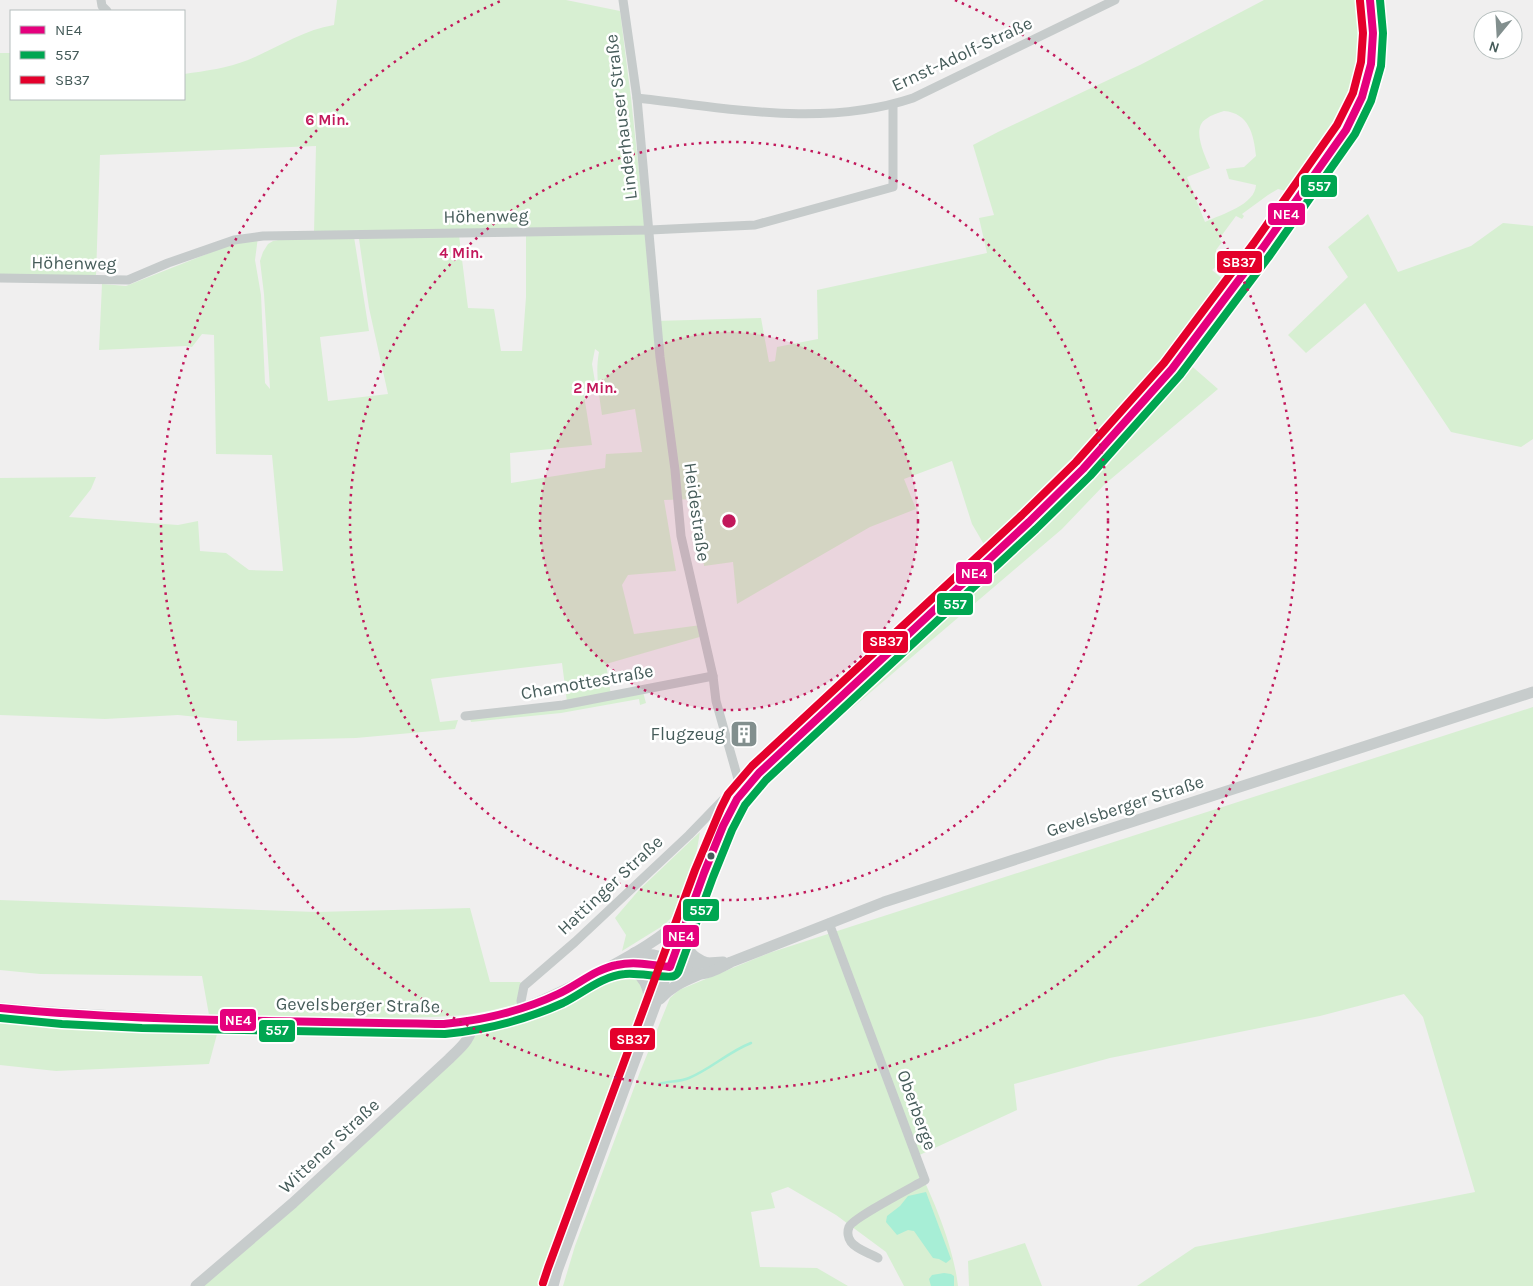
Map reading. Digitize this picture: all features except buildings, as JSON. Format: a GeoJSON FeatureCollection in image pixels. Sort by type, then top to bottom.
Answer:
{"type":"FeatureCollection","features":[{"type":"Feature","properties":{"kind":"main road","name":"Hattinger Straße"},"geometry":{"type":"LineString","coordinates":[[553,1286],[723,826],[740,796],[759,773],[941,605],[1083,469],[1172,369],[1262,249],[1346,130],[1362,97],[1371,64],[1373,33],[1370,0]]}},
{"type":"Feature","properties":{"kind":"main road","name":"Gevelsberger Straße"},"geometry":{"type":"LineString","coordinates":[[634,954],[654,955],[690,974],[716,970],[730,962],[884,902],[1533,692]]}},
{"type":"Feature","properties":{"kind":"main road","name":"Gevelsberger Straße"},"geometry":{"type":"LineString","coordinates":[[0,1008],[62,1014],[142,1018],[408,1024],[473,1022],[500,1016],[559,994],[655,941],[673,928],[691,910]]}},
{"type":"Feature","properties":{"kind":"main road"},"geometry":{"type":"LineString","coordinates":[[686,924],[687,946],[691,954],[698,960],[709,964]]}},
{"type":"Feature","properties":{"kind":"main road","name":"Gevelsberger Straße"},"geometry":{"type":"LineString","coordinates":[[610,967],[645,964],[709,964],[730,962]]}},
{"type":"Feature","properties":{"kind":"main road"},"geometry":{"type":"LineString","coordinates":[[610,967],[628,968],[642,977],[655,1008]]}},
{"type":"Feature","properties":{"kind":"main road"},"geometry":{"type":"LineString","coordinates":[[655,1008],[668,990],[699,974]]}},
{"type":"Feature","properties":{"kind":"main road","name":"Wittener Straße"},"geometry":{"type":"LineString","coordinates":[[196,1286],[293,1203],[449,1059],[468,1040],[473,1022]]}},
{"type":"Feature","properties":{"kind":"street","name":"Linderhauser Straße"},"geometry":{"type":"LineString","coordinates":[[623,0],[637,98],[650,230]]}},
{"type":"Feature","properties":{"kind":"street","name":"Ernst-Adolf-Straße"},"geometry":{"type":"LineString","coordinates":[[637,98],[792,115],[839,114],[893,105],[916,96],[1115,0]]}},
{"type":"Feature","properties":{"kind":"street","name":"Höhenweg"},"geometry":{"type":"LineString","coordinates":[[0,278],[128,280],[168,263],[234,240],[263,236],[650,230],[755,225],[893,187],[893,105]]}},
{"type":"Feature","properties":{"kind":"street","name":"Heidestraße"},"geometry":{"type":"LineString","coordinates":[[650,230],[660,357],[675,470],[681,536],[700,613],[713,676],[716,701],[740,796]]}},
{"type":"Feature","properties":{"kind":"street","name":"Chamottestraße"},"geometry":{"type":"LineString","coordinates":[[465,716],[563,706],[713,676]]}},
{"type":"Feature","properties":{"kind":"street","name":"Hattinger Straße"},"geometry":{"type":"LineString","coordinates":[[523,1008],[521,1001],[524,986],[582,936],[723,800],[740,796]]}},
{"type":"Feature","properties":{"kind":"street","name":"Oberberge"},"geometry":{"type":"LineString","coordinates":[[829,923],[925,1180],[876,1208],[852,1223],[848,1228],[848,1236],[852,1243],[878,1258]]}},
{"type":"Feature","properties":{"kind":"shaded area"},"geometry":{"type":"Polygon","coordinates":[[[337,0],[566,0],[620,11],[655,321],[761,318],[769,362],[775,361],[777,347],[818,339],[817,290],[987,253],[979,218],[994,215],[973,145],[1140,65],[1264,0],[1364,0],[1366,11],[1364,60],[1359,89],[1348,115],[1334,138],[1294,193],[1278,189],[1242,214],[1244,216],[1242,219],[1236,216],[1219,239],[1222,242],[1216,250],[1218,265],[1212,270],[1230,285],[1191,338],[1090,454],[989,553],[972,524],[952,461],[904,479],[916,509],[870,527],[737,604],[733,562],[704,566],[698,499],[664,500],[676,571],[628,575],[622,585],[634,634],[701,625],[703,636],[606,664],[611,695],[567,702],[562,663],[431,679],[440,722],[458,720],[455,729],[356,738],[237,741],[237,721],[178,715],[105,719],[0,715],[0,478],[96,477],[91,489],[69,517],[178,525],[198,521],[200,551],[226,553],[249,570],[283,571],[272,455],[216,454],[214,335],[202,334],[192,347],[99,350],[102,284],[126,286],[237,242],[258,237],[255,260],[261,295],[265,383],[270,389],[260,261],[263,252],[268,244],[273,241],[289,238],[354,237],[369,331],[320,337],[328,401],[388,394],[369,308],[358,232],[314,233],[316,146],[100,155],[96,276],[0,276],[0,53],[10,53],[10,100],[185,100],[185,74],[240,63],[323,27],[334,25],[337,0]],[[1224,111],[1212,115],[1202,123],[1199,135],[1200,142],[1210,168],[1187,177],[1205,222],[1244,203],[1254,192],[1256,185],[1229,179],[1226,169],[1244,167],[1256,156],[1254,140],[1249,126],[1239,116],[1224,111]],[[526,234],[459,235],[468,308],[494,309],[501,351],[522,351],[526,297],[526,234]],[[595,349],[592,364],[596,388],[583,389],[592,445],[510,453],[511,483],[605,468],[606,454],[642,452],[635,409],[602,415],[597,376],[599,352],[595,349]]]}},
{"type":"Feature","properties":{"kind":"shaded area"},"geometry":{"type":"Polygon","coordinates":[[[1286,204],[1237,274],[1234,272],[1238,263],[1280,205],[1286,204]]]}},
{"type":"Feature","properties":{"kind":"shaded area"},"geometry":{"type":"Polygon","coordinates":[[[1368,214],[1398,272],[1471,246],[1503,223],[1533,226],[1533,439],[1521,447],[1451,432],[1365,303],[1306,353],[1288,335],[1348,277],[1328,247],[1368,214]]]}},
{"type":"Feature","properties":{"kind":"shaded area"},"geometry":{"type":"Polygon","coordinates":[[[1187,362],[1218,389],[1105,484],[1062,529],[817,738],[812,731],[1031,529],[1085,476],[1187,362]]]}},
{"type":"Feature","properties":{"kind":"shaded area"},"geometry":{"type":"Polygon","coordinates":[[[643,692],[646,703],[640,705],[639,699],[561,713],[471,722],[470,719],[643,692]]]}},
{"type":"Feature","properties":{"kind":"shaded area"},"geometry":{"type":"Polygon","coordinates":[[[1533,707],[1533,1286],[1137,1286],[1195,1247],[1475,1192],[1423,1017],[1404,994],[1320,1016],[1110,1058],[1014,1084],[1017,1110],[913,1158],[947,1237],[958,1286],[904,1286],[886,1252],[836,1215],[788,1187],[771,1193],[775,1208],[751,1212],[760,1267],[817,1268],[848,1286],[563,1286],[575,1246],[640,1072],[670,998],[679,990],[769,953],[1533,707]]]}},
{"type":"Feature","properties":{"kind":"shaded area"},"geometry":{"type":"Polygon","coordinates":[[[700,832],[693,872],[677,912],[664,925],[622,951],[626,935],[615,918],[639,890],[700,832]]]}},
{"type":"Feature","properties":{"kind":"shaded area"},"geometry":{"type":"Polygon","coordinates":[[[0,900],[316,912],[470,908],[490,982],[520,982],[523,985],[517,1004],[466,1015],[359,1019],[209,1015],[202,976],[40,974],[0,970],[0,900]]]}},
{"type":"Feature","properties":{"kind":"shaded area"},"geometry":{"type":"Polygon","coordinates":[[[614,971],[625,971],[641,982],[644,997],[623,1065],[547,1286],[201,1286],[474,1038],[481,1025],[533,1010],[614,971]]]}},
{"type":"Feature","properties":{"kind":"shaded area"},"geometry":{"type":"Polygon","coordinates":[[[0,1012],[220,1023],[209,1064],[56,1071],[0,1065],[0,1012]]]}},
{"type":"Feature","properties":{"kind":"shaded area"},"geometry":{"type":"Polygon","coordinates":[[[926,1192],[951,1259],[946,1263],[933,1258],[914,1231],[908,1230],[897,1235],[886,1222],[887,1216],[900,1206],[908,1196],[926,1192]]]}},
{"type":"Feature","properties":{"kind":"shaded area"},"geometry":{"type":"Polygon","coordinates":[[[1025,1243],[1042,1286],[969,1286],[968,1261],[1025,1243]]]}},
{"type":"Feature","properties":{"kind":"shaded area"},"geometry":{"type":"Polygon","coordinates":[[[944,1273],[954,1276],[954,1286],[931,1286],[929,1279],[932,1275],[944,1273]]]}},
{"type":"Feature","properties":{"kind":"waterway"},"geometry":{"type":"LineString","coordinates":[[659,1084],[689,1078],[751,1043]]}},
{"type":"Feature","properties":{"kind":"transit line","name":"NE4"},"geometry":{"type":"LineString","coordinates":[[0,1008],[55,1013],[166,1018],[444,1024],[474,1020],[517,1010],[558,994],[609,967],[630,963],[670,967],[704,873],[723,826],[737,799],[759,773],[1029,522],[1083,469],[1172,369],[1262,249],[1346,130],[1362,97],[1371,64],[1373,33],[1370,0]]}},
{"type":"Feature","properties":{"kind":"transit line","name":"557"},"geometry":{"type":"LineString","coordinates":[[0,1018],[62,1024],[142,1028],[445,1034],[475,1030],[520,1019],[563,1003],[601,981],[617,975],[630,974],[665,977],[676,975],[732,830],[745,805],[766,780],[1036,529],[1090,476],[1180,375],[1270,255],[1355,134],[1371,101],[1381,66],[1383,33],[1380,0]]}},
{"type":"Feature","properties":{"kind":"transit line","name":"SB37"},"geometry":{"type":"LineString","coordinates":[[543,1283],[695,870],[728,794],[752,766],[1022,515],[1076,462],[1164,363],[1254,243],[1337,125],[1353,93],[1361,62],[1363,33],[1360,1]]}},
{"type":"Feature","properties":{"kind":"place","name":"Flugzeug"},"geometry":{"type":"Point","coordinates":[744,734]}}]}
